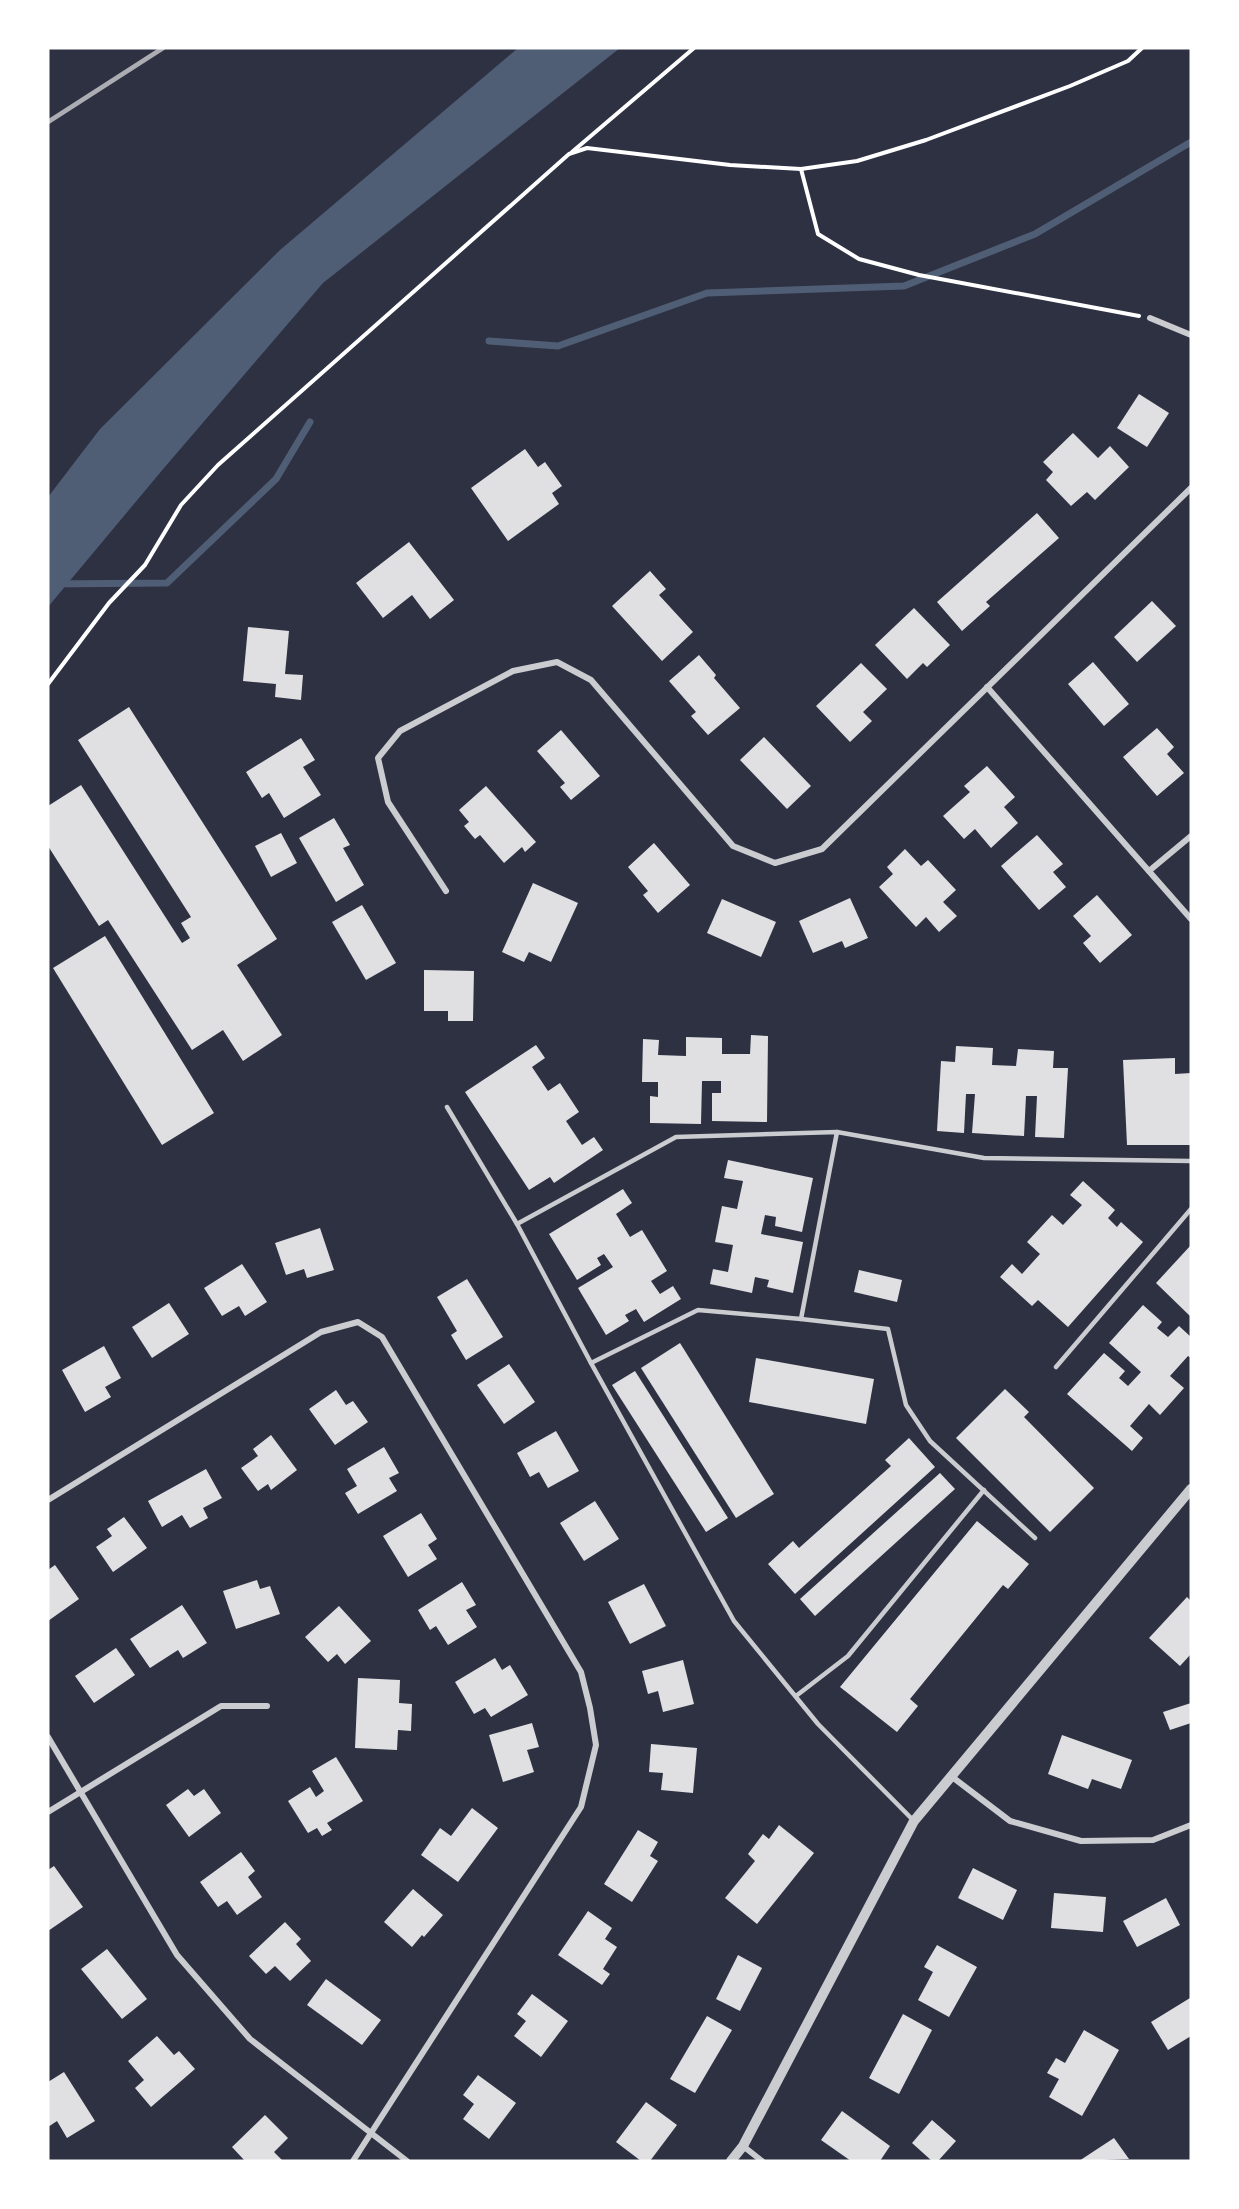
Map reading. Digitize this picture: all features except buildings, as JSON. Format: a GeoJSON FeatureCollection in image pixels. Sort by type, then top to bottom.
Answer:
{"type":"FeatureCollection","features":[{"type":"Feature","properties":{"kind":"street"},"geometry":{"type":"LineString","coordinates":[[1150,318],[1191,335]]}},
{"type":"Feature","properties":{"kind":"street"},"geometry":{"type":"LineString","coordinates":[[446,891],[388,802],[378,758],[400,731],[513,671],[557,662],[591,680],[733,846],[774,863],[822,849],[1191,488]]}},
{"type":"Feature","properties":{"kind":"street"},"geometry":{"type":"LineString","coordinates":[[987,687],[1191,919]]}},
{"type":"Feature","properties":{"kind":"street"},"geometry":{"type":"LineString","coordinates":[[1149,871],[1191,836]]}},
{"type":"Feature","properties":{"kind":"street"},"geometry":{"type":"LineString","coordinates":[[48,1500],[321,1332],[358,1322],[382,1337],[581,1672],[596,1745],[581,1807],[353,2161]]}},
{"type":"Feature","properties":{"kind":"street"},"geometry":{"type":"LineString","coordinates":[[731,2161],[743,2146],[914,1821],[1191,1489]]}},
{"type":"Feature","properties":{"kind":"street"},"geometry":{"type":"LineString","coordinates":[[48,1812],[221,1707],[267,1706]]}},
{"type":"Feature","properties":{"kind":"street"},"geometry":{"type":"LineString","coordinates":[[48,1737],[177,1955],[250,2040],[406,2161]]}},
{"type":"Feature","properties":{"kind":"street"},"geometry":{"type":"LineString","coordinates":[[951,1776],[1010,1821],[1081,1841],[1153,1840],[1191,1825]]}},
{"type":"Feature","properties":{"kind":"street"},"geometry":{"type":"LineString","coordinates":[[743,2146],[762,2161]]}},
{"type":"Feature","properties":{"kind":"lane"},"geometry":{"type":"LineString","coordinates":[[447,1107],[517,1224],[734,1621],[818,1724],[914,1821]]}},
{"type":"Feature","properties":{"kind":"lane"},"geometry":{"type":"LineString","coordinates":[[517,1224],[676,1137],[837,1132],[984,1158],[1191,1161]]}},
{"type":"Feature","properties":{"kind":"lane"},"geometry":{"type":"LineString","coordinates":[[801,1319],[837,1132]]}},
{"type":"Feature","properties":{"kind":"lane"},"geometry":{"type":"LineString","coordinates":[[1056,1368],[1191,1209]]}},
{"type":"Feature","properties":{"kind":"lane"},"geometry":{"type":"LineString","coordinates":[[591,1363],[698,1310],[888,1329],[906,1404],[930,1441],[1035,1538]]}},
{"type":"Feature","properties":{"kind":"lane"},"geometry":{"type":"LineString","coordinates":[[796,1696],[848,1656],[984,1490]]}},
{"type":"Feature","properties":{"kind":"path"},"geometry":{"type":"LineString","coordinates":[[48,684],[109,603],[146,565],[182,505],[218,465],[569,154],[694,48]]}},
{"type":"Feature","properties":{"kind":"path"},"geometry":{"type":"LineString","coordinates":[[569,154],[586,147],[730,165],[801,168],[857,161],[926,140],[1070,86],[1128,61],[1142,48]]}},
{"type":"Feature","properties":{"kind":"path"},"geometry":{"type":"LineString","coordinates":[[801,168],[818,234],[859,258],[920,275],[1150,318]]}},
{"type":"Feature","properties":{"kind":"water"},"geometry":{"type":"Polygon","coordinates":[[[518,48],[620,48],[323,283],[48,607],[48,497],[100,429],[280,250],[518,48]]]}},
{"type":"Feature","properties":{"kind":"waterway"},"geometry":{"type":"LineString","coordinates":[[489,341],[558,346],[707,293],[904,286],[1035,234],[1191,142]]}},
{"type":"Feature","properties":{"kind":"waterway"},"geometry":{"type":"LineString","coordinates":[[48,584],[167,583],[276,479],[310,422]]}},
{"type":"Feature","properties":{"kind":"railway"},"geometry":{"type":"LineString","coordinates":[[48,122],[163,48]]}}]}
